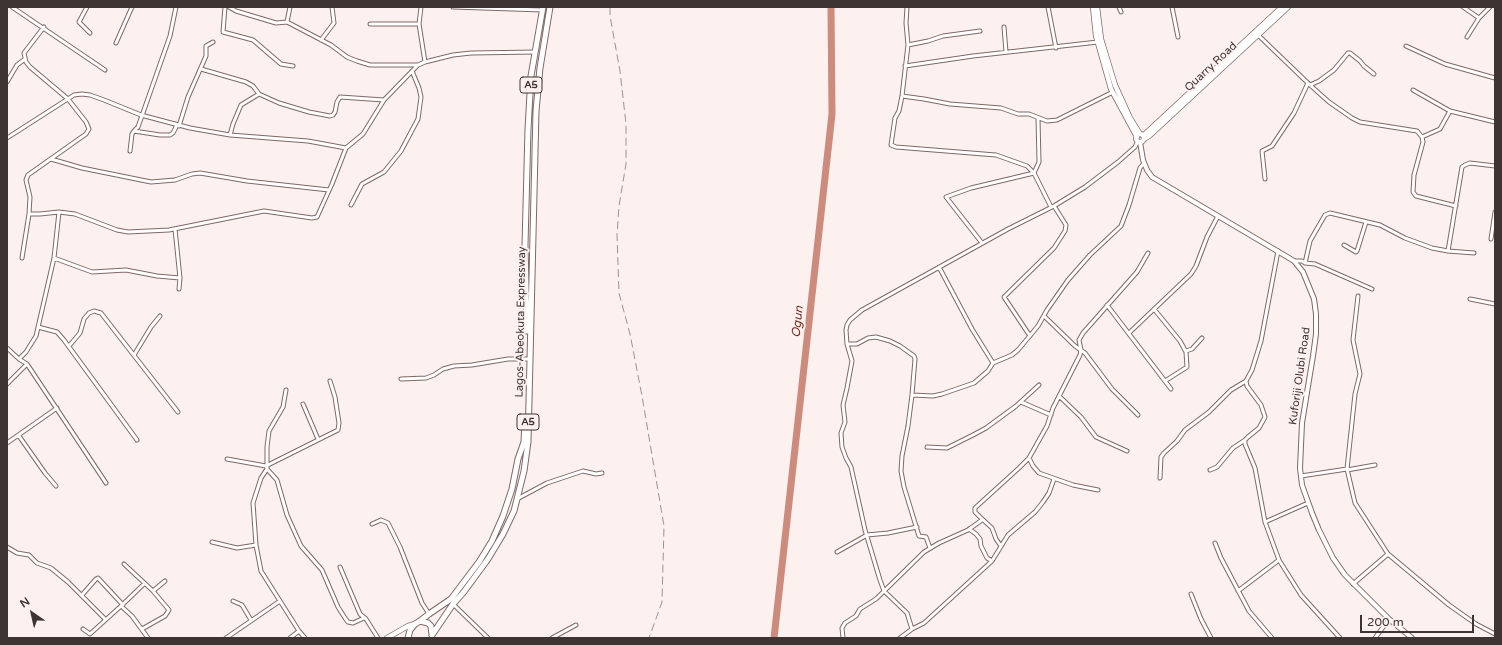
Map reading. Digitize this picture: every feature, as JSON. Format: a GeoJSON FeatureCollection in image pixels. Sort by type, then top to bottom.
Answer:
{"type":"FeatureCollection","features":[{"type":"Feature","properties":{"kind":"highway","name":"Lagos-Abeokuta Expressway"},"geometry":{"type":"LineString","coordinates":[[431,637],[453,604],[463,593],[496,547],[509,522],[517,500],[524,470],[528,442],[534,161],[538,82],[550,7]]}},
{"type":"Feature","properties":{"kind":"highway","name":"Lagos-Abeokuta Expressway"},"geometry":{"type":"LineString","coordinates":[[420,621],[448,602],[485,554],[504,516],[512,489],[518,459],[524,442],[528,359],[525,244],[526,181],[530,97],[542,9]]}},
{"type":"Feature","properties":{"kind":"highway"},"geometry":{"type":"LineString","coordinates":[[540,23],[547,24]]}},
{"type":"Feature","properties":{"kind":"highway","name":"A5"},"geometry":{"type":"LineString","coordinates":[[415,624],[420,621],[425,621],[431,626],[431,637]]}},
{"type":"Feature","properties":{"kind":"highway"},"geometry":{"type":"LineString","coordinates":[[408,638],[410,630],[415,624]]}},
{"type":"Feature","properties":{"kind":"main road"},"geometry":{"type":"LineString","coordinates":[[1093,7],[1098,42],[1113,92],[1140,138]]}},
{"type":"Feature","properties":{"kind":"main road"},"geometry":{"type":"LineString","coordinates":[[1097,7],[1101,39],[1110,72],[1120,99],[1140,138]]}},
{"type":"Feature","properties":{"kind":"main road","name":"Quarry Road"},"geometry":{"type":"LineString","coordinates":[[1140,138],[1282,7]]}},
{"type":"Feature","properties":{"kind":"main road","name":"Quarry Road"},"geometry":{"type":"LineString","coordinates":[[1140,138],[1149,136],[1288,7]]}},
{"type":"Feature","properties":{"kind":"main road"},"geometry":{"type":"LineString","coordinates":[[387,638],[408,626],[415,624]]}},
{"type":"Feature","properties":{"kind":"street"},"geometry":{"type":"LineString","coordinates":[[12,7],[44,27],[105,70]]}},
{"type":"Feature","properties":{"kind":"street"},"geometry":{"type":"LineString","coordinates":[[87,7],[79,22],[90,33]]}},
{"type":"Feature","properties":{"kind":"street"},"geometry":{"type":"LineString","coordinates":[[116,43],[132,7]]}},
{"type":"Feature","properties":{"kind":"street"},"geometry":{"type":"LineString","coordinates":[[130,151],[134,131],[138,127],[170,36],[176,7]]}},
{"type":"Feature","properties":{"kind":"street"},"geometry":{"type":"LineString","coordinates":[[225,7],[223,32],[253,40],[281,64],[293,66]]}},
{"type":"Feature","properties":{"kind":"street"},"geometry":{"type":"LineString","coordinates":[[229,7],[276,23],[287,22],[321,40],[357,62],[370,65],[418,66]]}},
{"type":"Feature","properties":{"kind":"street"},"geometry":{"type":"LineString","coordinates":[[287,22],[290,7]]}},
{"type":"Feature","properties":{"kind":"street"},"geometry":{"type":"LineString","coordinates":[[321,40],[334,23],[332,7]]}},
{"type":"Feature","properties":{"kind":"street"},"geometry":{"type":"LineString","coordinates":[[421,7],[420,24],[425,62]]}},
{"type":"Feature","properties":{"kind":"street"},"geometry":{"type":"LineString","coordinates":[[453,7],[542,9]]}},
{"type":"Feature","properties":{"kind":"street"},"geometry":{"type":"LineString","coordinates":[[907,7],[906,23],[908,45],[902,96],[899,111],[895,118],[891,145],[996,155],[1027,166],[1034,173],[1052,206],[1066,225],[1065,231],[1054,248],[1004,297],[1030,336]]}},
{"type":"Feature","properties":{"kind":"street"},"geometry":{"type":"LineString","coordinates":[[1048,7],[1056,48]]}},
{"type":"Feature","properties":{"kind":"street"},"geometry":{"type":"LineString","coordinates":[[1119,7],[1121,12]]}},
{"type":"Feature","properties":{"kind":"street"},"geometry":{"type":"LineString","coordinates":[[1172,7],[1178,37]]}},
{"type":"Feature","properties":{"kind":"street"},"geometry":{"type":"LineString","coordinates":[[1463,7],[1478,18]]}},
{"type":"Feature","properties":{"kind":"street"},"geometry":{"type":"LineString","coordinates":[[1467,37],[1478,18],[1490,7]]}},
{"type":"Feature","properties":{"kind":"street"},"geometry":{"type":"LineString","coordinates":[[370,24],[420,24]]}},
{"type":"Feature","properties":{"kind":"street"},"geometry":{"type":"LineString","coordinates":[[22,258],[29,214],[30,197],[26,180],[28,175],[86,134],[89,129],[86,122],[68,99],[30,67],[25,59],[24,54],[44,27]]}},
{"type":"Feature","properties":{"kind":"street"},"geometry":{"type":"LineString","coordinates":[[1004,28],[1006,52]]}},
{"type":"Feature","properties":{"kind":"street"},"geometry":{"type":"LineString","coordinates":[[908,45],[943,36],[980,31]]}},
{"type":"Feature","properties":{"kind":"street"},"geometry":{"type":"LineString","coordinates":[[1258,35],[1329,102],[1352,118],[1360,122],[1417,131],[1422,137],[1423,142],[1414,175],[1412,192],[1416,196],[1456,206]]}},
{"type":"Feature","properties":{"kind":"street"},"geometry":{"type":"LineString","coordinates":[[134,131],[160,135],[170,135],[172,133],[178,125],[188,97],[201,69],[206,56],[206,46],[213,42]]}},
{"type":"Feature","properties":{"kind":"street"},"geometry":{"type":"LineString","coordinates":[[905,66],[1006,52],[1056,48],[1098,42]]}},
{"type":"Feature","properties":{"kind":"street"},"geometry":{"type":"LineString","coordinates":[[1406,46],[1445,64],[1495,78]]}},
{"type":"Feature","properties":{"kind":"street"},"geometry":{"type":"LineString","coordinates":[[29,214],[59,212],[75,214],[117,230],[128,232],[175,230],[264,211],[312,218],[317,217],[346,148],[363,134],[384,100],[418,66],[425,62],[453,55],[471,53],[535,52]]}},
{"type":"Feature","properties":{"kind":"street"},"geometry":{"type":"LineString","coordinates":[[1265,179],[1262,151],[1263,149],[1272,146],[1294,113],[1309,84],[1319,81],[1334,70],[1348,53],[1360,61],[1374,74]]}},
{"type":"Feature","properties":{"kind":"street"},"geometry":{"type":"LineString","coordinates":[[7,82],[17,65],[25,59]]}},
{"type":"Feature","properties":{"kind":"street"},"geometry":{"type":"LineString","coordinates":[[201,69],[246,82],[253,86],[259,94],[279,103],[301,110],[330,116],[335,112],[337,102],[340,97],[384,100]]}},
{"type":"Feature","properties":{"kind":"street"},"geometry":{"type":"LineString","coordinates":[[351,205],[358,189],[362,184],[384,172],[401,151],[418,119],[421,96],[412,71]]}},
{"type":"Feature","properties":{"kind":"street"},"geometry":{"type":"LineString","coordinates":[[1412,90],[1450,111],[1495,122]]}},
{"type":"Feature","properties":{"kind":"street"},"geometry":{"type":"LineString","coordinates":[[902,96],[950,104],[1001,108],[1018,114],[1029,114],[1047,121],[1057,120],[1113,92]]}},
{"type":"Feature","properties":{"kind":"street"},"geometry":{"type":"LineString","coordinates":[[230,135],[232,124],[241,105],[259,94]]}},
{"type":"Feature","properties":{"kind":"street"},"geometry":{"type":"LineString","coordinates":[[7,138],[74,95],[90,95],[141,115],[178,125],[230,135],[308,141],[346,148]]}},
{"type":"Feature","properties":{"kind":"street"},"geometry":{"type":"LineString","coordinates":[[1422,137],[1440,129],[1450,111]]}},
{"type":"Feature","properties":{"kind":"street"},"geometry":{"type":"LineString","coordinates":[[1034,173],[1039,162],[1038,118]]}},
{"type":"Feature","properties":{"kind":"street"},"geometry":{"type":"LineString","coordinates":[[912,629],[907,613],[884,592],[866,535],[851,467],[846,458],[841,437],[845,422],[843,405],[852,361],[847,344],[847,325],[855,315],[895,291],[1085,187],[1135,148],[1140,138]]}},
{"type":"Feature","properties":{"kind":"street","name":"Kuforiji Olubi Road"},"geometry":{"type":"LineString","coordinates":[[1140,138],[1144,163],[1150,173],[1159,182],[1294,261],[1308,281],[1314,299],[1316,314],[1316,334],[1300,440],[1301,476],[1308,503],[1333,558],[1352,584],[1389,619],[1412,638]]}},
{"type":"Feature","properties":{"kind":"street"},"geometry":{"type":"LineString","coordinates":[[51,159],[82,168],[150,182],[175,180],[200,173],[247,181],[329,190]]}},
{"type":"Feature","properties":{"kind":"street"},"geometry":{"type":"LineString","coordinates":[[912,395],[933,396],[974,383],[988,371],[993,363],[1018,350],[1030,336],[1057,296],[1081,265],[1102,242],[1121,226],[1140,168],[1144,163]]}},
{"type":"Feature","properties":{"kind":"street"},"geometry":{"type":"LineString","coordinates":[[1448,251],[1463,166],[1470,164],[1495,166]]}},
{"type":"Feature","properties":{"kind":"street"},"geometry":{"type":"LineString","coordinates":[[982,243],[946,197],[971,188],[1034,173]]}},
{"type":"Feature","properties":{"kind":"street"},"geometry":{"type":"LineString","coordinates":[[19,359],[32,343],[38,328],[54,258],[59,212]]}},
{"type":"Feature","properties":{"kind":"street"},"geometry":{"type":"LineString","coordinates":[[1491,239],[1495,212]]}},
{"type":"Feature","properties":{"kind":"street"},"geometry":{"type":"LineString","coordinates":[[1305,263],[1310,241],[1323,218],[1328,213],[1380,225],[1424,246],[1448,251],[1474,253]]}},
{"type":"Feature","properties":{"kind":"street"},"geometry":{"type":"LineString","coordinates":[[1129,333],[1191,274],[1218,216]]}},
{"type":"Feature","properties":{"kind":"street"},"geometry":{"type":"LineString","coordinates":[[1344,245],[1356,252],[1357,251],[1366,222]]}},
{"type":"Feature","properties":{"kind":"street"},"geometry":{"type":"LineString","coordinates":[[175,230],[180,278],[179,289]]}},
{"type":"Feature","properties":{"kind":"street"},"geometry":{"type":"LineString","coordinates":[[1160,478],[1161,457],[1164,453],[1177,441],[1185,430],[1209,412],[1231,390],[1246,381],[1252,370],[1261,342],[1278,251]]}},
{"type":"Feature","properties":{"kind":"street"},"geometry":{"type":"LineString","coordinates":[[1001,546],[996,539],[992,528],[975,512],[975,508],[1030,458],[1047,426],[1051,414],[1081,350],[1079,340],[1083,333],[1137,272],[1148,253]]}},
{"type":"Feature","properties":{"kind":"street"},"geometry":{"type":"LineString","coordinates":[[54,258],[92,272],[126,270],[157,276],[180,278]]}},
{"type":"Feature","properties":{"kind":"street"},"geometry":{"type":"LineString","coordinates":[[1294,261],[1315,264],[1372,289]]}},
{"type":"Feature","properties":{"kind":"street"},"geometry":{"type":"LineString","coordinates":[[939,267],[972,329],[993,363]]}},
{"type":"Feature","properties":{"kind":"street"},"geometry":{"type":"LineString","coordinates":[[1358,296],[1353,340],[1360,374],[1354,394],[1347,469],[1355,503],[1388,554],[1449,605],[1476,624],[1495,634]]}},
{"type":"Feature","properties":{"kind":"street"},"geometry":{"type":"LineString","coordinates":[[1470,299],[1495,304]]}},
{"type":"Feature","properties":{"kind":"street"},"geometry":{"type":"LineString","coordinates":[[1107,305],[1172,389]]}},
{"type":"Feature","properties":{"kind":"street"},"geometry":{"type":"LineString","coordinates":[[1154,309],[1180,341],[1186,351],[1187,367],[1165,381]]}},
{"type":"Feature","properties":{"kind":"street"},"geometry":{"type":"LineString","coordinates":[[69,346],[80,333],[84,319],[88,313],[94,311],[101,313],[178,412]]}},
{"type":"Feature","properties":{"kind":"street"},"geometry":{"type":"LineString","coordinates":[[134,355],[151,327],[160,316]]}},
{"type":"Feature","properties":{"kind":"street"},"geometry":{"type":"LineString","coordinates":[[1044,316],[1093,362],[1112,389],[1138,415]]}},
{"type":"Feature","properties":{"kind":"street"},"geometry":{"type":"LineString","coordinates":[[38,328],[57,332],[69,346],[137,440]]}},
{"type":"Feature","properties":{"kind":"street"},"geometry":{"type":"LineString","coordinates":[[847,344],[857,344],[868,338],[876,337],[890,341],[912,354],[915,359],[912,395],[902,456],[901,472],[919,536],[926,537],[930,548]]}},
{"type":"Feature","properties":{"kind":"street"},"geometry":{"type":"LineString","coordinates":[[1186,351],[1192,348],[1202,338]]}},
{"type":"Feature","properties":{"kind":"street"},"geometry":{"type":"LineString","coordinates":[[7,348],[27,364],[106,483]]}},
{"type":"Feature","properties":{"kind":"street"},"geometry":{"type":"LineString","coordinates":[[401,379],[426,378],[446,367],[472,365],[508,359],[528,359]]}},
{"type":"Feature","properties":{"kind":"street"},"geometry":{"type":"LineString","coordinates":[[7,384],[27,364]]}},
{"type":"Feature","properties":{"kind":"street"},"geometry":{"type":"LineString","coordinates":[[267,468],[338,430],[339,423],[335,397],[330,381]]}},
{"type":"Feature","properties":{"kind":"street"},"geometry":{"type":"LineString","coordinates":[[1210,470],[1214,469],[1225,459],[1233,448],[1259,428],[1265,417],[1261,405],[1247,386],[1246,381]]}},
{"type":"Feature","properties":{"kind":"street"},"geometry":{"type":"LineString","coordinates":[[927,447],[950,447],[986,428],[1021,402],[1039,385]]}},
{"type":"Feature","properties":{"kind":"street"},"geometry":{"type":"LineString","coordinates":[[286,390],[283,407],[269,431],[267,468],[261,478],[253,503],[256,545],[261,571],[305,638]]}},
{"type":"Feature","properties":{"kind":"street"},"geometry":{"type":"LineString","coordinates":[[1060,397],[1077,414],[1096,437],[1127,451]]}},
{"type":"Feature","properties":{"kind":"street"},"geometry":{"type":"LineString","coordinates":[[1021,402],[1051,414]]}},
{"type":"Feature","properties":{"kind":"street"},"geometry":{"type":"LineString","coordinates":[[303,404],[318,440]]}},
{"type":"Feature","properties":{"kind":"street"},"geometry":{"type":"LineString","coordinates":[[7,443],[57,408]]}},
{"type":"Feature","properties":{"kind":"street"},"geometry":{"type":"LineString","coordinates":[[19,436],[56,486]]}},
{"type":"Feature","properties":{"kind":"street"},"geometry":{"type":"LineString","coordinates":[[1245,440],[1245,444],[1255,468],[1265,522],[1279,560],[1301,595],[1340,638]]}},
{"type":"Feature","properties":{"kind":"street"},"geometry":{"type":"LineString","coordinates":[[1030,458],[1033,466],[1039,473],[1073,485],[1098,490]]}},
{"type":"Feature","properties":{"kind":"street"},"geometry":{"type":"LineString","coordinates":[[227,459],[267,468],[277,480],[286,515],[301,546],[322,570],[338,607],[345,618],[348,622],[353,623],[364,618]]}},
{"type":"Feature","properties":{"kind":"street"},"geometry":{"type":"LineString","coordinates":[[1301,476],[1374,465]]}},
{"type":"Feature","properties":{"kind":"street"},"geometry":{"type":"LineString","coordinates":[[517,500],[547,483],[569,475],[585,470],[596,474],[602,473]]}},
{"type":"Feature","properties":{"kind":"street"},"geometry":{"type":"LineString","coordinates":[[900,638],[912,629],[924,623],[992,561],[1008,535],[1035,512],[1043,502],[1049,493],[1054,479]]}},
{"type":"Feature","properties":{"kind":"street"},"geometry":{"type":"LineString","coordinates":[[1265,522],[1308,503]]}},
{"type":"Feature","properties":{"kind":"street"},"geometry":{"type":"LineString","coordinates":[[372,524],[381,520],[388,523],[400,547],[422,603],[429,614]]}},
{"type":"Feature","properties":{"kind":"street"},"geometry":{"type":"LineString","coordinates":[[843,638],[843,626],[856,616],[860,609],[884,592],[924,552],[969,529],[982,520]]}},
{"type":"Feature","properties":{"kind":"street"},"geometry":{"type":"LineString","coordinates":[[837,552],[866,535],[888,533],[917,527]]}},
{"type":"Feature","properties":{"kind":"street"},"geometry":{"type":"LineString","coordinates":[[969,529],[980,539],[981,546],[987,558],[992,561]]}},
{"type":"Feature","properties":{"kind":"street"},"geometry":{"type":"LineString","coordinates":[[212,542],[237,548],[256,545]]}},
{"type":"Feature","properties":{"kind":"street"},"geometry":{"type":"LineString","coordinates":[[1215,543],[1221,558],[1249,611],[1272,638]]}},
{"type":"Feature","properties":{"kind":"street"},"geometry":{"type":"LineString","coordinates":[[7,547],[17,553],[29,555],[37,564],[51,568],[82,596],[105,620]]}},
{"type":"Feature","properties":{"kind":"street"},"geometry":{"type":"LineString","coordinates":[[1352,584],[1388,554]]}},
{"type":"Feature","properties":{"kind":"street"},"geometry":{"type":"LineString","coordinates":[[1238,591],[1279,560]]}},
{"type":"Feature","properties":{"kind":"street"},"geometry":{"type":"LineString","coordinates":[[124,564],[168,607],[169,612],[142,630]]}},
{"type":"Feature","properties":{"kind":"street"},"geometry":{"type":"LineString","coordinates":[[340,567],[360,614],[378,638]]}},
{"type":"Feature","properties":{"kind":"street"},"geometry":{"type":"LineString","coordinates":[[82,596],[96,578],[98,578],[132,616],[148,638]]}},
{"type":"Feature","properties":{"kind":"street"},"geometry":{"type":"LineString","coordinates":[[153,591],[165,581]]}},
{"type":"Feature","properties":{"kind":"street"},"geometry":{"type":"LineString","coordinates":[[83,629],[90,634],[144,584]]}},
{"type":"Feature","properties":{"kind":"street"},"geometry":{"type":"LineString","coordinates":[[1191,594],[1211,638]]}},
{"type":"Feature","properties":{"kind":"street"},"geometry":{"type":"LineString","coordinates":[[233,601],[242,605],[251,620]]}},
{"type":"Feature","properties":{"kind":"street"},"geometry":{"type":"LineString","coordinates":[[226,638],[280,601]]}},
{"type":"Feature","properties":{"kind":"street"},"geometry":{"type":"LineString","coordinates":[[453,604],[488,638]]}},
{"type":"Feature","properties":{"kind":"street"},"geometry":{"type":"LineString","coordinates":[[1375,638],[1389,619]]}},
{"type":"Feature","properties":{"kind":"street"},"geometry":{"type":"LineString","coordinates":[[552,638],[576,626]]}},
{"type":"Feature","properties":{"kind":"street"},"geometry":{"type":"LineString","coordinates":[[290,638],[299,631]]}},
{"type":"Feature","properties":{"kind":"street"},"geometry":{"type":"LineString","coordinates":[[233,633],[235,638]]}},
{"type":"Feature","properties":{"kind":"waterway","name":"Ogun"},"geometry":{"type":"LineString","coordinates":[[774,638],[832,114],[831,7]]}},
{"type":"Feature","properties":{"kind":"railway"},"geometry":{"type":"LineString","coordinates":[[610,7],[610,16],[620,71],[626,124],[626,164],[619,206],[617,235],[619,293],[630,334],[642,396],[664,526],[662,602],[649,638]]}}]}
